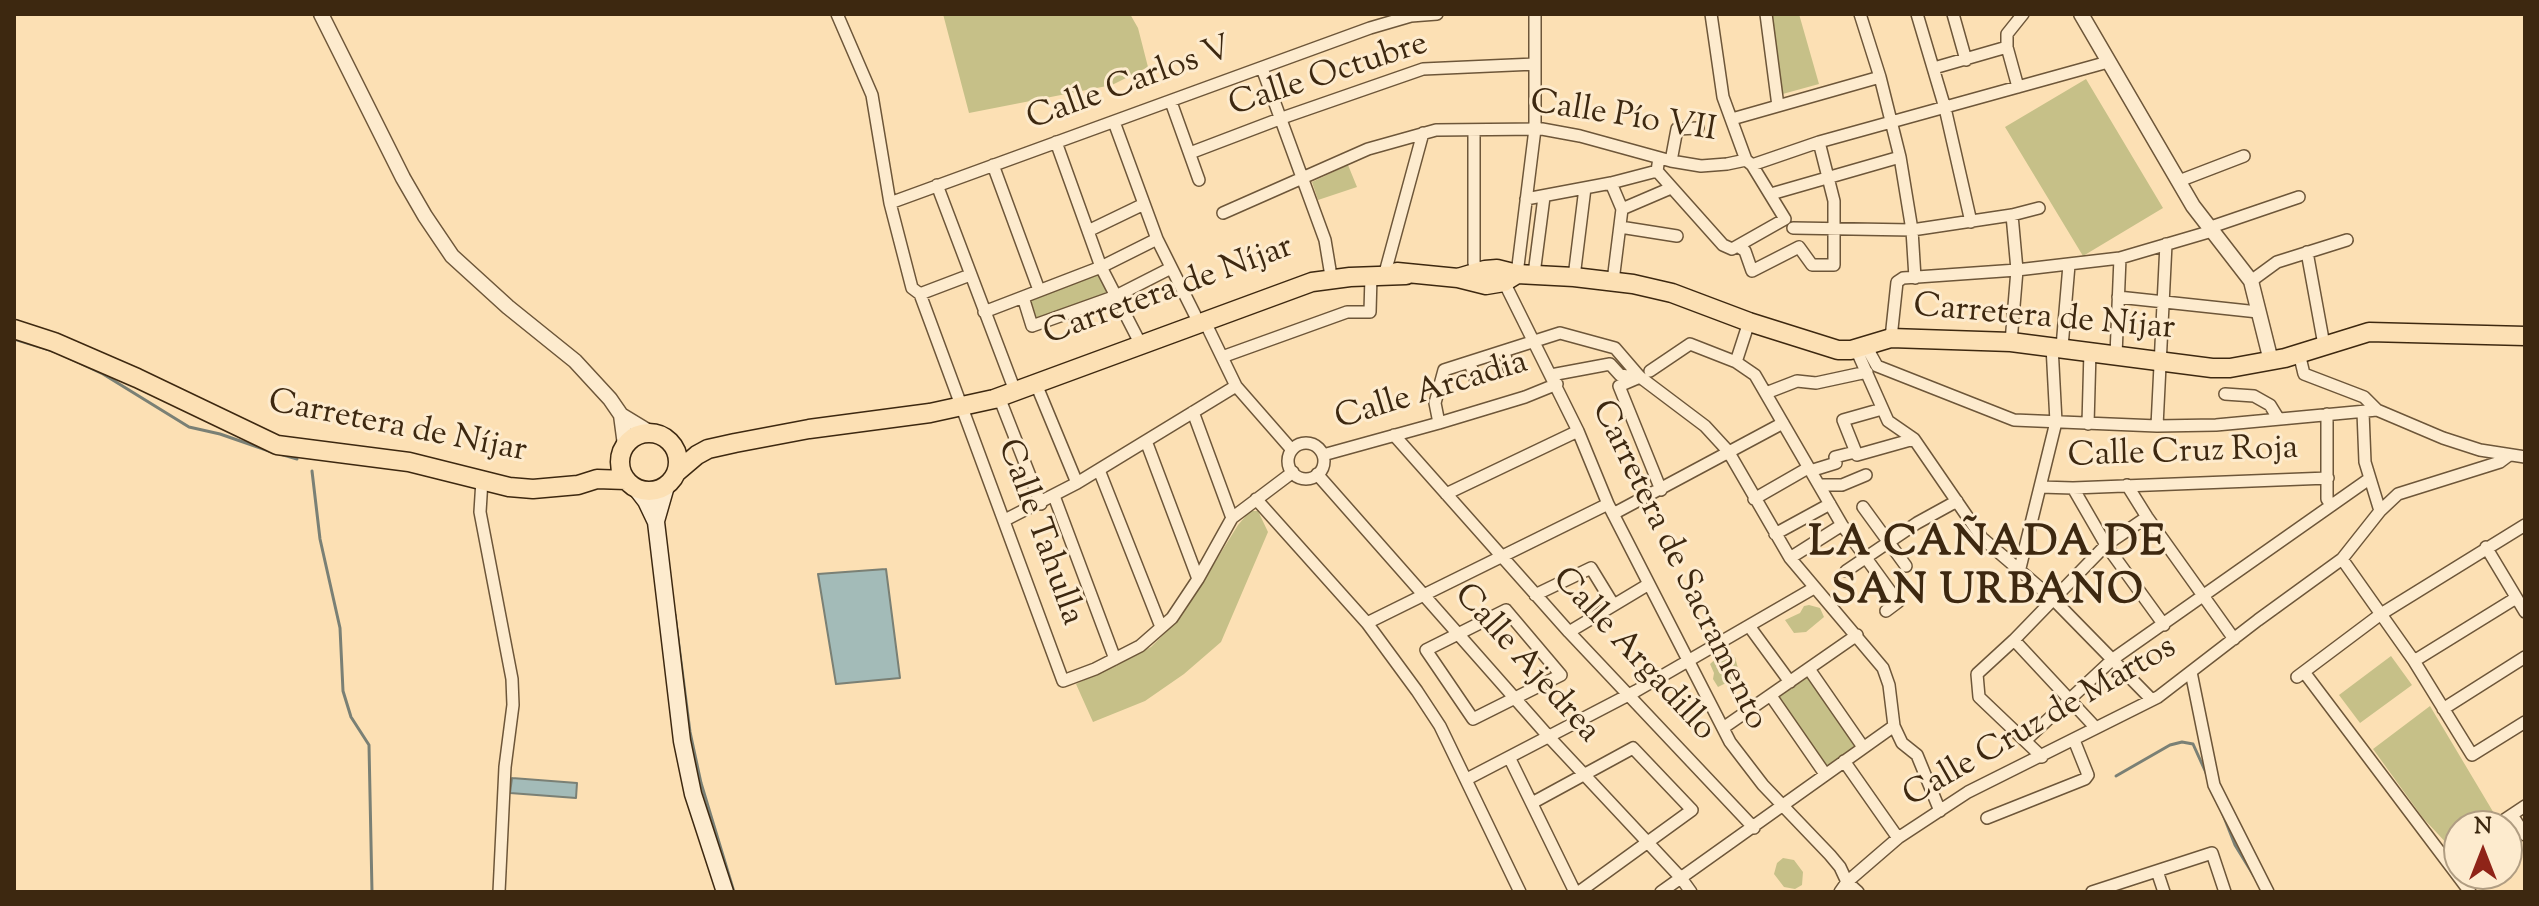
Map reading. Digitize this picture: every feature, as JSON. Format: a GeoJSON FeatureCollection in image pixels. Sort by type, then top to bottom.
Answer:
{"type":"FeatureCollection","features":[{"type":"Feature","properties":{"kind":"main road","name":"Carretera de Níjar"},"geometry":{"type":"LineString","coordinates":[[672,479],[697,455],[708,449],[768,436],[903,418],[999,397],[1294,279],[1330,270],[1357,268],[1406,275],[1574,277],[1613,281],[1672,293],[1749,322],[1838,350],[1861,348],[1891,338],[2011,342],[2230,368],[2271,361],[2356,334],[2382,331],[2525,336]]}},
{"type":"Feature","properties":{"kind":"main road","name":"Carretera de Níjar"},"geometry":{"type":"LineString","coordinates":[[959,406],[1012,383],[1312,282],[1378,273]]}},
{"type":"Feature","properties":{"kind":"main road","name":"Carretera de Níjar"},"geometry":{"type":"LineString","coordinates":[[14,329],[54,342],[137,378],[277,445],[396,459],[533,489],[578,485],[597,479],[631,484]]}},
{"type":"Feature","properties":{"kind":"main road"},"geometry":{"type":"LineString","coordinates":[[597,479],[636,436],[649,432],[672,444],[678,457],[672,479],[659,504],[656,522],[682,741],[693,794],[725,892]]}},
{"type":"Feature","properties":{"kind":"main road","name":"Carretera de Níjar"},"geometry":{"type":"LineString","coordinates":[[672,444],[708,449]]}},
{"type":"Feature","properties":{"kind":"main road"},"geometry":{"type":"LineString","coordinates":[[622,451],[621,470],[646,501],[656,522]]}},
{"type":"Feature","properties":{"kind":"main road"},"geometry":{"type":"LineString","coordinates":[[631,484],[651,491],[672,479]]}},
{"type":"Feature","properties":{"kind":"street"},"geometry":{"type":"LineString","coordinates":[[321,14],[403,178],[452,256],[508,307],[575,361],[621,415],[649,432]]}},
{"type":"Feature","properties":{"kind":"street"},"geometry":{"type":"LineString","coordinates":[[328,14],[336,42]]}},
{"type":"Feature","properties":{"kind":"street","name":"Calle Tahulla"},"geometry":{"type":"LineString","coordinates":[[837,14],[872,95],[890,203],[912,288],[920,294],[1063,681],[1115,659]]}},
{"type":"Feature","properties":{"kind":"street","name":"Calle Carlos V"},"geometry":{"type":"LineString","coordinates":[[890,203],[1411,16],[1437,14]]}},
{"type":"Feature","properties":{"kind":"street"},"geometry":{"type":"LineString","coordinates":[[1513,276],[1535,129],[1535,14]]}},
{"type":"Feature","properties":{"kind":"street"},"geometry":{"type":"LineString","coordinates":[[1659,158],[1657,171],[1723,245],[1732,249],[1739,247],[1785,219],[1749,162],[1732,119],[1720,83],[1711,14]]}},
{"type":"Feature","properties":{"kind":"street"},"geometry":{"type":"LineString","coordinates":[[1766,14],[1778,106]]}},
{"type":"Feature","properties":{"kind":"street"},"geometry":{"type":"LineString","coordinates":[[1860,14],[1900,157],[1912,230],[1915,278]]}},
{"type":"Feature","properties":{"kind":"street"},"geometry":{"type":"LineString","coordinates":[[1917,14],[1945,108],[1971,222]]}},
{"type":"Feature","properties":{"kind":"street"},"geometry":{"type":"LineString","coordinates":[[1953,14],[1966,60]]}},
{"type":"Feature","properties":{"kind":"street"},"geometry":{"type":"LineString","coordinates":[[2018,87],[2007,47],[2007,34],[2023,14]]}},
{"type":"Feature","properties":{"kind":"street"},"geometry":{"type":"LineString","coordinates":[[2081,14],[2179,181],[2212,231],[2251,281],[2271,361]]}},
{"type":"Feature","properties":{"kind":"street"},"geometry":{"type":"LineString","coordinates":[[1934,68],[2007,47]]}},
{"type":"Feature","properties":{"kind":"street","name":"Calle Pío VII"},"geometry":{"type":"LineString","coordinates":[[1223,213],[1368,149],[1423,133],[1535,129],[1580,136],[1701,166],[1749,162],[2108,62]]}},
{"type":"Feature","properties":{"kind":"street","name":"Calle Octubre"},"geometry":{"type":"LineString","coordinates":[[1190,153],[1423,69],[1535,64]]}},
{"type":"Feature","properties":{"kind":"street"},"geometry":{"type":"LineString","coordinates":[[1262,68],[1325,240],[1330,270]]}},
{"type":"Feature","properties":{"kind":"street"},"geometry":{"type":"LineString","coordinates":[[1732,119],[1880,77]]}},
{"type":"Feature","properties":{"kind":"street"},"geometry":{"type":"LineString","coordinates":[[1171,102],[1199,180]]}},
{"type":"Feature","properties":{"kind":"street"},"geometry":{"type":"LineString","coordinates":[[1114,122],[1157,239],[1171,268],[1236,386],[1292,450]]}},
{"type":"Feature","properties":{"kind":"street"},"geometry":{"type":"LineString","coordinates":[[1671,161],[1677,129],[1698,128]]}},
{"type":"Feature","properties":{"kind":"street"},"geometry":{"type":"LineString","coordinates":[[1473,277],[1474,130]]}},
{"type":"Feature","properties":{"kind":"street"},"geometry":{"type":"LineString","coordinates":[[1222,357],[1347,312],[1370,312],[1378,273],[1423,133]]}},
{"type":"Feature","properties":{"kind":"street"},"geometry":{"type":"LineString","coordinates":[[1056,142],[1101,267],[1138,339]]}},
{"type":"Feature","properties":{"kind":"street"},"geometry":{"type":"LineString","coordinates":[[1739,247],[1745,251],[1752,271],[1799,247],[1812,265],[1834,265],[1834,201],[1819,142]]}},
{"type":"Feature","properties":{"kind":"street"},"geometry":{"type":"LineString","coordinates":[[2179,181],[2244,156]]}},
{"type":"Feature","properties":{"kind":"street"},"geometry":{"type":"LineString","coordinates":[[1771,194],[1900,157]]}},
{"type":"Feature","properties":{"kind":"street"},"geometry":{"type":"LineString","coordinates":[[993,165],[1039,290]]}},
{"type":"Feature","properties":{"kind":"street"},"geometry":{"type":"LineString","coordinates":[[1526,199],[1657,171]]}},
{"type":"Feature","properties":{"kind":"street"},"geometry":{"type":"LineString","coordinates":[[1611,183],[1622,209],[1613,281]]}},
{"type":"Feature","properties":{"kind":"street"},"geometry":{"type":"LineString","coordinates":[[937,185],[1012,383]]}},
{"type":"Feature","properties":{"kind":"street"},"geometry":{"type":"LineString","coordinates":[[1574,277],[1585,188]]}},
{"type":"Feature","properties":{"kind":"street"},"geometry":{"type":"LineString","coordinates":[[1622,209],[1671,188]]}},
{"type":"Feature","properties":{"kind":"street"},"geometry":{"type":"LineString","coordinates":[[1513,276],[1544,197]]}},
{"type":"Feature","properties":{"kind":"street"},"geometry":{"type":"LineString","coordinates":[[1891,338],[1897,282],[1903,278],[2017,270],[2120,258],[2212,231],[2214,226],[2299,197]]}},
{"type":"Feature","properties":{"kind":"street"},"geometry":{"type":"LineString","coordinates":[[1088,231],[1144,204]]}},
{"type":"Feature","properties":{"kind":"street"},"geometry":{"type":"LineString","coordinates":[[1793,228],[1912,230],[2039,208]]}},
{"type":"Feature","properties":{"kind":"street"},"geometry":{"type":"LineString","coordinates":[[2011,342],[2017,270],[2012,215]]}},
{"type":"Feature","properties":{"kind":"street"},"geometry":{"type":"LineString","coordinates":[[1620,227],[1677,236]]}},
{"type":"Feature","properties":{"kind":"street"},"geometry":{"type":"LineString","coordinates":[[984,312],[1101,267],[1157,239]]}},
{"type":"Feature","properties":{"kind":"street"},"geometry":{"type":"LineString","coordinates":[[2251,281],[2277,262],[2347,240]]}},
{"type":"Feature","properties":{"kind":"street"},"geometry":{"type":"LineString","coordinates":[[2157,426],[2166,244]]}},
{"type":"Feature","properties":{"kind":"street"},"geometry":{"type":"LineString","coordinates":[[2307,252],[2324,345]]}},
{"type":"Feature","properties":{"kind":"street"},"geometry":{"type":"LineString","coordinates":[[2116,355],[2120,258]]}},
{"type":"Feature","properties":{"kind":"street"},"geometry":{"type":"LineString","coordinates":[[2020,568],[2056,422],[2057,347],[2069,265]]}},
{"type":"Feature","properties":{"kind":"street"},"geometry":{"type":"LineString","coordinates":[[1023,297],[1032,326],[1116,296],[1171,268]]}},
{"type":"Feature","properties":{"kind":"street"},"geometry":{"type":"LineString","coordinates":[[920,294],[970,275]]}},
{"type":"Feature","properties":{"kind":"street","name":"Carretera de Sacramento"},"geometry":{"type":"LineString","coordinates":[[1513,276],[1533,342],[1578,431],[1611,509],[1723,728],[1742,759],[1840,867],[1844,887],[1858,892]]}},
{"type":"Feature","properties":{"kind":"street"},"geometry":{"type":"LineString","coordinates":[[2118,297],[2258,312]]}},
{"type":"Feature","properties":{"kind":"street"},"geometry":{"type":"LineString","coordinates":[[1736,362],[1749,322]]}},
{"type":"Feature","properties":{"kind":"street"},"geometry":{"type":"LineString","coordinates":[[1439,423],[1435,403],[1444,370],[1565,333],[1615,348],[1705,426],[1728,451],[1790,558],[1883,668],[1893,705],[1894,726],[1902,743],[1917,755],[1940,811]]}},
{"type":"Feature","properties":{"kind":"street"},"geometry":{"type":"LineString","coordinates":[[1661,490],[1619,386],[1645,374],[1690,344],[1736,362],[1755,375],[1842,525],[1898,602],[1886,611]]}},
{"type":"Feature","properties":{"kind":"street"},"geometry":{"type":"LineString","coordinates":[[1861,348],[1867,372],[1888,421],[1914,439],[1982,538],[2053,599],[2151,699]]}},
{"type":"Feature","properties":{"kind":"street"},"geometry":{"type":"LineString","coordinates":[[1861,348],[1877,366],[2014,420],[2157,426],[2216,425],[2377,410]]}},
{"type":"Feature","properties":{"kind":"street"},"geometry":{"type":"LineString","coordinates":[[2088,424],[2090,351]]}},
{"type":"Feature","properties":{"kind":"street"},"geometry":{"type":"LineString","coordinates":[[1504,352],[1509,369]]}},
{"type":"Feature","properties":{"kind":"street"},"geometry":{"type":"LineString","coordinates":[[2299,353],[2304,374],[2364,397],[2377,410],[2443,438],[2508,456],[2525,457]]}},
{"type":"Feature","properties":{"kind":"street"},"geometry":{"type":"LineString","coordinates":[[1470,363],[1476,381]]}},
{"type":"Feature","properties":{"kind":"street","name":"Calle Arcadia"},"geometry":{"type":"LineString","coordinates":[[1323,455],[1525,397],[1554,380],[1610,364],[1620,375],[1645,374]]}},
{"type":"Feature","properties":{"kind":"street"},"geometry":{"type":"LineString","coordinates":[[1766,393],[1797,381],[1816,383],[1867,372]]}},
{"type":"Feature","properties":{"kind":"street"},"geometry":{"type":"LineString","coordinates":[[1036,384],[1077,483]]}},
{"type":"Feature","properties":{"kind":"street"},"geometry":{"type":"LineString","coordinates":[[1005,520],[1041,504],[1236,386]]}},
{"type":"Feature","properties":{"kind":"street"},"geometry":{"type":"LineString","coordinates":[[2225,394],[2254,396],[2270,405],[2278,418]]}},
{"type":"Feature","properties":{"kind":"street"},"geometry":{"type":"LineString","coordinates":[[999,397],[1041,504]]}},
{"type":"Feature","properties":{"kind":"street"},"geometry":{"type":"LineString","coordinates":[[1882,409],[1843,420],[1857,455],[1914,439]]}},
{"type":"Feature","properties":{"kind":"street"},"geometry":{"type":"LineString","coordinates":[[1193,412],[1232,518]]}},
{"type":"Feature","properties":{"kind":"street"},"geometry":{"type":"LineString","coordinates":[[2363,412],[2365,462],[2380,511]]}},
{"type":"Feature","properties":{"kind":"street"},"geometry":{"type":"LineString","coordinates":[[2327,414],[2327,499],[2331,505]]}},
{"type":"Feature","properties":{"kind":"street"},"geometry":{"type":"LineString","coordinates":[[621,415],[622,451]]}},
{"type":"Feature","properties":{"kind":"street"},"geometry":{"type":"LineString","coordinates":[[1367,623],[1502,557],[1661,490],[1783,423]]}},
{"type":"Feature","properties":{"kind":"street"},"geometry":{"type":"LineString","coordinates":[[1446,494],[1578,431]]}},
{"type":"Feature","properties":{"kind":"street","name":"Calle Argadillo"},"geometry":{"type":"LineString","coordinates":[[1394,435],[1535,595],[1754,828]]}},
{"type":"Feature","properties":{"kind":"street"},"geometry":{"type":"LineString","coordinates":[[1146,441],[1198,579]]}},
{"type":"Feature","properties":{"kind":"street"},"geometry":{"type":"LineString","coordinates":[[1303,443],[1315,445],[1323,455],[1324,466],[1317,474],[1307,478],[1293,472],[1288,461],[1292,450],[1303,443]]}},
{"type":"Feature","properties":{"kind":"street"},"geometry":{"type":"LineString","coordinates":[[1754,499],[1809,470],[1836,463],[1835,457],[1855,452]]}},
{"type":"Feature","properties":{"kind":"street","name":"Calle Cruz de Martos"},"geometry":{"type":"LineString","coordinates":[[1844,887],[1898,838],[1968,792],[2158,697],[2342,559],[2380,511],[2398,494],[2500,462],[2508,456]]}},
{"type":"Feature","properties":{"kind":"street"},"geometry":{"type":"LineString","coordinates":[[1099,470],[1161,627]]}},
{"type":"Feature","properties":{"kind":"street"},"geometry":{"type":"LineString","coordinates":[[1054,496],[1115,659],[1140,646],[1172,618],[1232,518],[1293,472]]}},
{"type":"Feature","properties":{"kind":"street","name":"Calle Ajedrea"},"geometry":{"type":"LineString","coordinates":[[1317,474],[1460,632],[1549,737],[1691,892]]}},
{"type":"Feature","properties":{"kind":"street"},"geometry":{"type":"LineString","coordinates":[[1819,485],[1842,485],[1866,475]]}},
{"type":"Feature","properties":{"kind":"street","name":"Calle Cruz Roja"},"geometry":{"type":"LineString","coordinates":[[2040,487],[2328,478]]}},
{"type":"Feature","properties":{"kind":"street"},"geometry":{"type":"LineString","coordinates":[[2026,740],[2113,659],[2369,479]]}},
{"type":"Feature","properties":{"kind":"street"},"geometry":{"type":"LineString","coordinates":[[482,480],[480,512],[512,679],[513,705],[505,767],[499,892]]}},
{"type":"Feature","properties":{"kind":"street"},"geometry":{"type":"LineString","coordinates":[[2127,485],[2234,639]]}},
{"type":"Feature","properties":{"kind":"street"},"geometry":{"type":"LineString","coordinates":[[2073,488],[2106,545],[2164,625]]}},
{"type":"Feature","properties":{"kind":"street"},"geometry":{"type":"LineString","coordinates":[[1256,499],[1389,650],[1440,726],[1520,892]]}},
{"type":"Feature","properties":{"kind":"street"},"geometry":{"type":"LineString","coordinates":[[1846,571],[1957,501]]}},
{"type":"Feature","properties":{"kind":"street"},"geometry":{"type":"LineString","coordinates":[[1775,534],[1830,504]]}},
{"type":"Feature","properties":{"kind":"street"},"geometry":{"type":"LineString","coordinates":[[1863,507],[1906,566]]}},
{"type":"Feature","properties":{"kind":"street"},"geometry":{"type":"LineString","coordinates":[[2042,757],[1979,697],[1977,674],[2106,545],[2147,517]]}},
{"type":"Feature","properties":{"kind":"street"},"geometry":{"type":"LineString","coordinates":[[1790,558],[1842,525]]}},
{"type":"Feature","properties":{"kind":"street"},"geometry":{"type":"LineString","coordinates":[[2443,855],[2301,674],[2381,614],[2525,525]]}},
{"type":"Feature","properties":{"kind":"street"},"geometry":{"type":"LineString","coordinates":[[2486,547],[2525,612]]}},
{"type":"Feature","properties":{"kind":"street"},"geometry":{"type":"LineString","coordinates":[[2342,559],[2414,661],[2472,755],[2525,722]]}},
{"type":"Feature","properties":{"kind":"street"},"geometry":{"type":"LineString","coordinates":[[1535,595],[1591,568],[1613,604]]}},
{"type":"Feature","properties":{"kind":"street"},"geometry":{"type":"LineString","coordinates":[[1569,632],[1649,584]]}},
{"type":"Feature","properties":{"kind":"street"},"geometry":{"type":"LineString","coordinates":[[1467,779],[1629,694],[1814,588]]}},
{"type":"Feature","properties":{"kind":"street"},"geometry":{"type":"LineString","coordinates":[[2414,661],[2516,598]]}},
{"type":"Feature","properties":{"kind":"street"},"geometry":{"type":"LineString","coordinates":[[1506,610],[1561,675],[1473,719],[1426,650],[1460,632],[1506,610]]}},
{"type":"Feature","properties":{"kind":"street"},"geometry":{"type":"LineString","coordinates":[[1749,626],[1790,682]]}},
{"type":"Feature","properties":{"kind":"street"},"geometry":{"type":"LineString","coordinates":[[1723,728],[1857,635]]}},
{"type":"Feature","properties":{"kind":"street"},"geometry":{"type":"LineString","coordinates":[[2014,640],[2095,727]]}},
{"type":"Feature","properties":{"kind":"street"},"geometry":{"type":"LineString","coordinates":[[2443,709],[2525,657]]}},
{"type":"Feature","properties":{"kind":"street"},"geometry":{"type":"LineString","coordinates":[[1809,669],[1863,747]]}},
{"type":"Feature","properties":{"kind":"street"},"geometry":{"type":"LineString","coordinates":[[2191,672],[2214,785],[2268,892]]}},
{"type":"Feature","properties":{"kind":"street"},"geometry":{"type":"LineString","coordinates":[[1771,696],[1825,774]]}},
{"type":"Feature","properties":{"kind":"street"},"geometry":{"type":"LineString","coordinates":[[1661,892],[1894,726]]}},
{"type":"Feature","properties":{"kind":"street"},"geometry":{"type":"LineString","coordinates":[[1987,818],[2085,779],[2088,775],[2074,740]]}},
{"type":"Feature","properties":{"kind":"street"},"geometry":{"type":"LineString","coordinates":[[1509,757],[1532,803],[1577,892],[1692,810],[1633,748],[1532,803]]}},
{"type":"Feature","properties":{"kind":"street"},"geometry":{"type":"LineString","coordinates":[[1844,761],[1898,838]]}},
{"type":"Feature","properties":{"kind":"street"},"geometry":{"type":"LineString","coordinates":[[2100,891],[2212,853],[2225,892]]}},
{"type":"Feature","properties":{"kind":"street"},"geometry":{"type":"LineString","coordinates":[[2157,871],[2164,892]]}},
{"type":"Feature","properties":{"kind":"shaded area"},"geometry":{"type":"Polygon","coordinates":[[[943,14],[1130,14],[1138,28],[1148,67],[1112,85],[969,113],[943,14]]]}},
{"type":"Feature","properties":{"kind":"shaded area"},"geometry":{"type":"Polygon","coordinates":[[[1770,14],[1799,14],[1819,84],[1779,95],[1770,14]]]}},
{"type":"Feature","properties":{"kind":"shaded area"},"geometry":{"type":"Polygon","coordinates":[[[2086,79],[2163,208],[2083,256],[2005,127],[2086,79]]]}},
{"type":"Feature","properties":{"kind":"shaded area"},"geometry":{"type":"Polygon","coordinates":[[[1348,165],[1357,187],[1318,200],[1312,182],[1348,165]]]}},
{"type":"Feature","properties":{"kind":"shaded area"},"geometry":{"type":"Polygon","coordinates":[[[1101,267],[1116,296],[1032,326],[1023,297],[1101,267]]]}},
{"type":"Feature","properties":{"kind":"shaded area"},"geometry":{"type":"Polygon","coordinates":[[[1250,511],[1258,511],[1268,532],[1221,642],[1184,674],[1145,701],[1093,722],[1076,684],[1151,647],[1181,617],[1238,525],[1250,511]]]}},
{"type":"Feature","properties":{"kind":"shaded area"},"geometry":{"type":"Polygon","coordinates":[[[1809,605],[1820,608],[1824,617],[1806,632],[1794,633],[1785,620],[1809,605]]]}},
{"type":"Feature","properties":{"kind":"shaded area"},"geometry":{"type":"Polygon","coordinates":[[[1721,654],[1735,657],[1740,676],[1718,687],[1710,664],[1721,654]]]}},
{"type":"Feature","properties":{"kind":"shaded area"},"geometry":{"type":"Polygon","coordinates":[[[2391,656],[2412,685],[2360,723],[2339,695],[2391,656]]]}},
{"type":"Feature","properties":{"kind":"shaded area"},"geometry":{"type":"Polygon","coordinates":[[[1808,677],[1858,745],[1828,767],[1778,698],[1808,677]]]}},
{"type":"Feature","properties":{"kind":"shaded area"},"geometry":{"type":"Polygon","coordinates":[[[2430,706],[2492,810],[2443,810],[2443,839],[2423,818],[2373,749],[2430,706]]]}},
{"type":"Feature","properties":{"kind":"shaded area"},"geometry":{"type":"Polygon","coordinates":[[[1783,858],[1794,860],[1803,872],[1802,885],[1795,889],[1784,887],[1774,874],[1777,863],[1783,858]]]}},
{"type":"Feature","properties":{"kind":"water"},"geometry":{"type":"Polygon","coordinates":[[[886,569],[900,678],[836,684],[818,574],[886,569]]]}},
{"type":"Feature","properties":{"kind":"water"},"geometry":{"type":"Polygon","coordinates":[[[512,778],[577,783],[576,798],[510,793],[512,778]]]}},
{"type":"Feature","properties":{"kind":"waterway"},"geometry":{"type":"LineString","coordinates":[[14,339],[56,352],[103,374],[189,427],[272,452]]}},
{"type":"Feature","properties":{"kind":"waterway"},"geometry":{"type":"LineString","coordinates":[[280,454],[297,459]]}},
{"type":"Feature","properties":{"kind":"waterway"},"geometry":{"type":"LineString","coordinates":[[312,471],[320,539],[340,628],[343,691],[351,717],[369,745],[372,892]]}},
{"type":"Feature","properties":{"kind":"waterway"},"geometry":{"type":"LineString","coordinates":[[675,615],[690,732],[701,783],[734,892]]}},
{"type":"Feature","properties":{"kind":"waterway"},"geometry":{"type":"LineString","coordinates":[[2116,776],[2170,745],[2182,742],[2193,744],[2207,775]]}},
{"type":"Feature","properties":{"kind":"waterway"},"geometry":{"type":"LineString","coordinates":[[2222,812],[2235,845],[2254,876]]}},
{"type":"Feature","properties":{"kind":"district","name":"LA CAÑADA DE SAN URBANO"},"geometry":{"type":"Point","coordinates":[1988,571]}}]}
